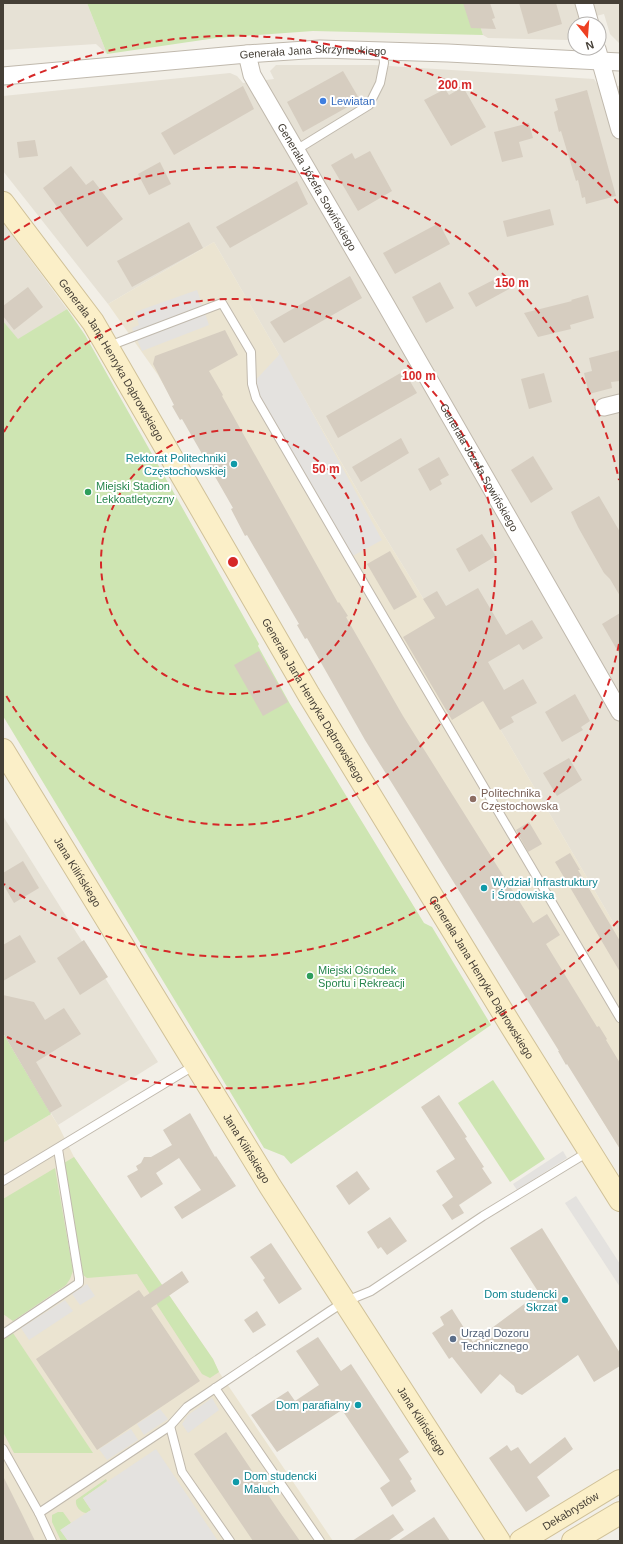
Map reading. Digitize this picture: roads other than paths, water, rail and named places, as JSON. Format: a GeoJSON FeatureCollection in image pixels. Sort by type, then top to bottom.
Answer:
{"type":"FeatureCollection","features":[{"type":"Feature","properties":{"kind":"street"},"geometry":{"type":"LineString","coordinates":[[584,3],[588,16]]}},
{"type":"Feature","properties":{"kind":"street","name":"Generała Jana Skrzyneckiego"},"geometry":{"type":"LineString","coordinates":[[4,75],[320,49],[383,52],[567,54]]}},
{"type":"Feature","properties":{"kind":"street","name":"Generała Józefa Sowińskiego"},"geometry":{"type":"LineString","coordinates":[[247,54],[252,75],[620,712]]}},
{"type":"Feature","properties":{"kind":"street"},"geometry":{"type":"LineString","coordinates":[[599,56],[620,130]]}},
{"type":"Feature","properties":{"kind":"street","name":"Generała Jana Skrzyneckiego"},"geometry":{"type":"LineString","coordinates":[[604,56],[620,62]]}},
{"type":"Feature","properties":{"kind":"street","name":"Generała Jana Henryka Dąbrowskiego"},"geometry":{"type":"LineString","coordinates":[[3,203],[93,322],[309,695],[620,1200]]}},
{"type":"Feature","properties":{"kind":"street","name":"Jana Kilińskiego"},"geometry":{"type":"LineString","coordinates":[[3,750],[195,1065],[344,1302],[499,1541]]}},
{"type":"Feature","properties":{"kind":"street","name":"Dekabrystów"},"geometry":{"type":"LineString","coordinates":[[521,1541],[620,1481]]}},
{"type":"Feature","properties":{"kind":"street"},"geometry":{"type":"LineString","coordinates":[[574,1541],[620,1513]]}},
{"type":"Feature","properties":{"kind":"lane"},"geometry":{"type":"LineString","coordinates":[[296,150],[369,105],[380,84],[384,63],[383,52]]}},
{"type":"Feature","properties":{"kind":"lane"},"geometry":{"type":"LineString","coordinates":[[108,347],[222,304],[251,352],[252,384],[256,398],[620,1018]]}},
{"type":"Feature","properties":{"kind":"lane"},"geometry":{"type":"LineString","coordinates":[[3,1181],[195,1065]]}},
{"type":"Feature","properties":{"kind":"lane"},"geometry":{"type":"LineString","coordinates":[[3,1334],[79,1284],[58,1149]]}},
{"type":"Feature","properties":{"kind":"lane"},"geometry":{"type":"LineString","coordinates":[[39,1513],[170,1426],[186,1407],[344,1302],[371,1291],[483,1216],[589,1151]]}},
{"type":"Feature","properties":{"kind":"lane"},"geometry":{"type":"LineString","coordinates":[[215,1388],[320,1541]]}},
{"type":"Feature","properties":{"kind":"lane"},"geometry":{"type":"LineString","coordinates":[[170,1426],[182,1472],[230,1541]]}},
{"type":"Feature","properties":{"kind":"lane"},"geometry":{"type":"LineString","coordinates":[[4,1453],[39,1513],[52,1541]]}},
{"type":"Feature","properties":{"kind":"place","name":"Lewiatan"},"geometry":{"type":"Point","coordinates":[323,101]}},
{"type":"Feature","properties":{"kind":"place","name":"Rektorat Politechniki Częstochowskiej"},"geometry":{"type":"Point","coordinates":[234,464]}},
{"type":"Feature","properties":{"kind":"place","name":"Miejski Stadion Lekkoatletyczny"},"geometry":{"type":"Point","coordinates":[88,492]}},
{"type":"Feature","properties":{"kind":"place","name":"Politechnika Częstochowska"},"geometry":{"type":"Point","coordinates":[473,799]}},
{"type":"Feature","properties":{"kind":"place","name":"Wydział Infrastruktury i Środowiska"},"geometry":{"type":"Point","coordinates":[484,888]}},
{"type":"Feature","properties":{"kind":"place","name":"Miejski Ośrodek Sportu i Rekreacji"},"geometry":{"type":"Point","coordinates":[310,976]}},
{"type":"Feature","properties":{"kind":"place","name":"Dom studencki Skrzat"},"geometry":{"type":"Point","coordinates":[565,1300]}},
{"type":"Feature","properties":{"kind":"place","name":"Urząd Dozoru Technicznego"},"geometry":{"type":"Point","coordinates":[453,1339]}},
{"type":"Feature","properties":{"kind":"place","name":"Dom parafialny"},"geometry":{"type":"Point","coordinates":[358,1405]}},
{"type":"Feature","properties":{"kind":"place","name":"Dom studencki Maluch"},"geometry":{"type":"Point","coordinates":[236,1482]}}]}
